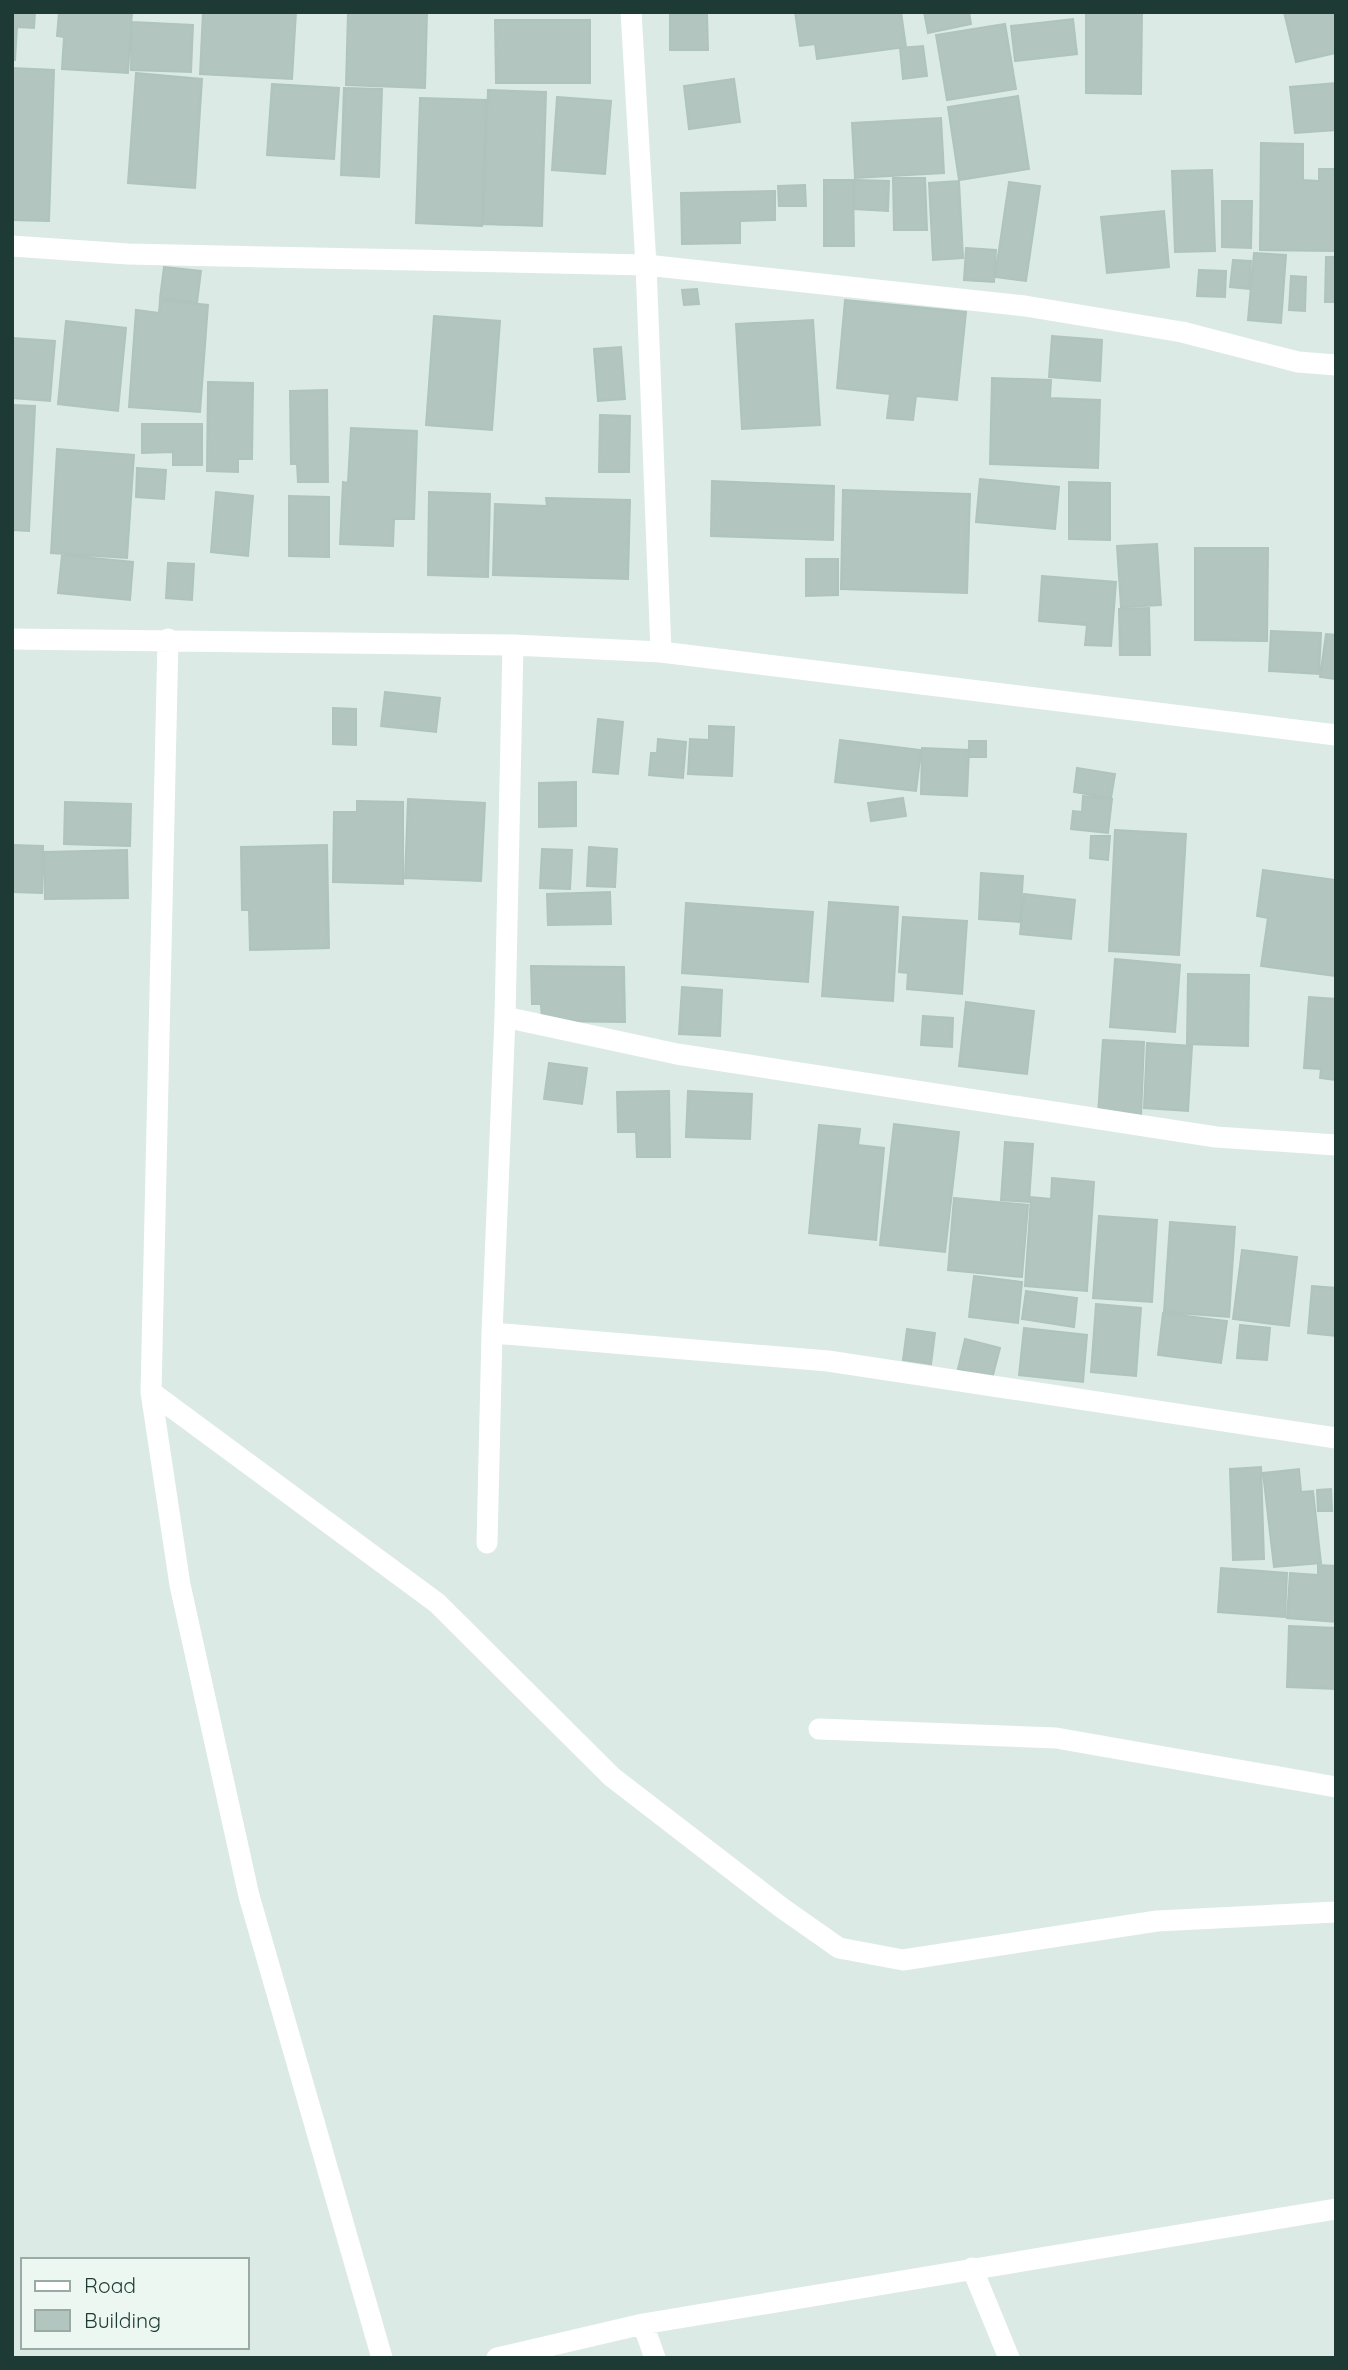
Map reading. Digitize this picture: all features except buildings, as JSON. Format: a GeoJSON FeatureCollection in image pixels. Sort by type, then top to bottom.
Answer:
{"type":"FeatureCollection","features":[{"type":"Feature","properties":{"kind":"street"},"geometry":{"type":"LineString","coordinates":[[631,12],[646,265],[662,652]]}},
{"type":"Feature","properties":{"kind":"street"},"geometry":{"type":"LineString","coordinates":[[12,246],[128,254],[646,265],[1025,306],[1182,332],[1298,362],[1336,365]]}},
{"type":"Feature","properties":{"kind":"street"},"geometry":{"type":"LineString","coordinates":[[12,639],[513,645],[662,652],[1336,735]]}},
{"type":"Feature","properties":{"kind":"street"},"geometry":{"type":"LineString","coordinates":[[168,639],[151,1392],[180,1585],[248,1896],[382,2358]]}},
{"type":"Feature","properties":{"kind":"street"},"geometry":{"type":"LineString","coordinates":[[487,1543],[492,1333],[505,1017],[513,645]]}},
{"type":"Feature","properties":{"kind":"street"},"geometry":{"type":"LineString","coordinates":[[505,1017],[677,1054],[1216,1136],[1336,1145]]}},
{"type":"Feature","properties":{"kind":"street"},"geometry":{"type":"LineString","coordinates":[[492,1333],[828,1361],[1336,1438]]}},
{"type":"Feature","properties":{"kind":"street"},"geometry":{"type":"LineString","coordinates":[[151,1392],[437,1603],[612,1777],[782,1908],[839,1948],[903,1960],[1157,1921],[1336,1912]]}},
{"type":"Feature","properties":{"kind":"street"},"geometry":{"type":"LineString","coordinates":[[819,1729],[1056,1738],[1336,1787]]}},
{"type":"Feature","properties":{"kind":"street"},"geometry":{"type":"LineString","coordinates":[[497,2358],[643,2324],[1336,2209]]}},
{"type":"Feature","properties":{"kind":"street"},"geometry":{"type":"LineString","coordinates":[[972,2268],[1009,2358]]}},
{"type":"Feature","properties":{"kind":"street"},"geometry":{"type":"LineString","coordinates":[[643,2324],[655,2358]]}}]}
